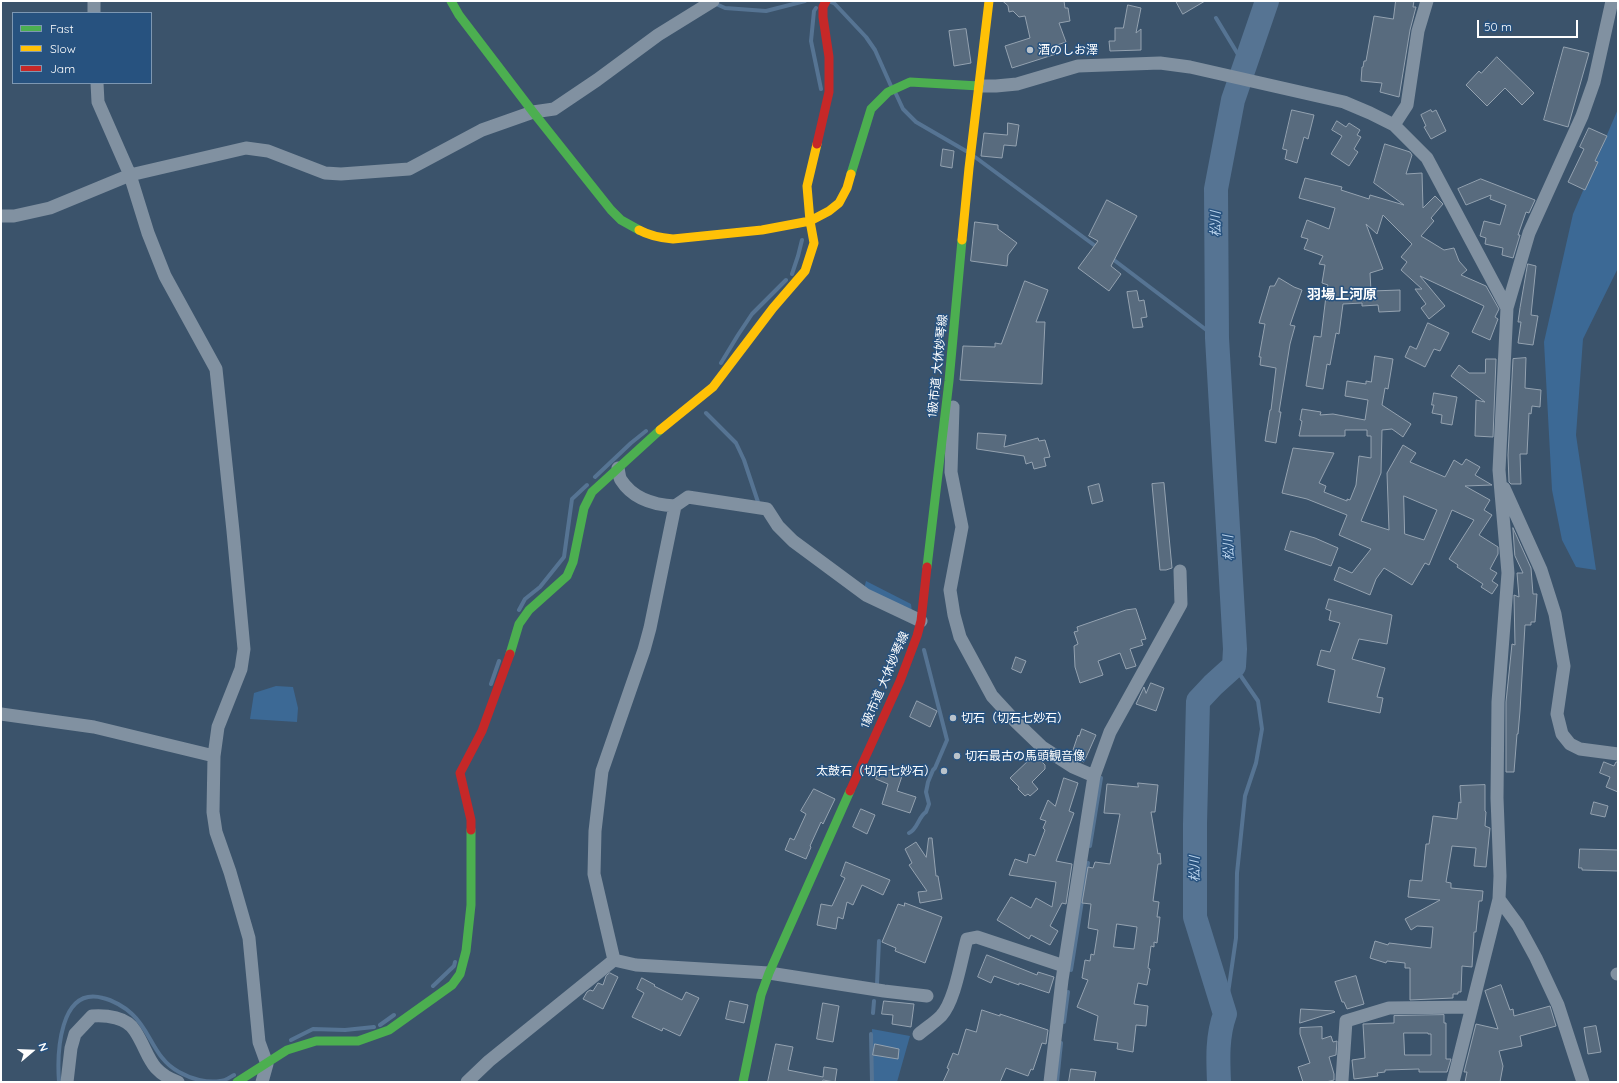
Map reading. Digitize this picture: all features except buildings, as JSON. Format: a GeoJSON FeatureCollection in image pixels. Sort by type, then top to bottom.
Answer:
{"type":"FeatureCollection","features":[{"type":"Feature","properties":{"kind":"street"},"geometry":{"type":"LineString","coordinates":[[94,1],[94,12]]}},
{"type":"Feature","properties":{"kind":"street"},"geometry":{"type":"LineString","coordinates":[[451,1],[459,15],[533,112],[611,210],[621,220],[646,234],[660,238],[674,239],[762,230],[810,220],[829,211],[839,203],[847,188],[871,109],[888,92],[898,86],[910,82],[996,86],[1017,84],[1078,66],[1160,63],[1196,68],[1344,102],[1370,112],[1394,125],[1427,158],[1506,308]]}},
{"type":"Feature","properties":{"kind":"street"},"geometry":{"type":"LineString","coordinates":[[1,216],[14,216],[50,208],[130,175],[246,148],[268,151],[325,173],[341,174],[410,169],[482,130],[533,112],[554,109],[597,80],[658,35],[713,1]]}},
{"type":"Feature","properties":{"kind":"street"},"geometry":{"type":"LineString","coordinates":[[979,86],[989,1]]}},
{"type":"Feature","properties":{"kind":"street"},"geometry":{"type":"LineString","coordinates":[[1394,125],[1407,105],[1418,31],[1427,1]]}},
{"type":"Feature","properties":{"kind":"street"},"geometry":{"type":"LineString","coordinates":[[1453,1082],[1499,899],[1497,798],[1498,702],[1508,573],[1499,470],[1506,308],[1529,232],[1582,116],[1594,82],[1612,1]]}},
{"type":"Feature","properties":{"kind":"street"},"geometry":{"type":"LineString","coordinates":[[237,1082],[287,1050],[316,1041],[358,1040],[389,1030],[452,985],[460,974],[466,951],[471,905],[471,820],[460,773],[482,731],[506,668],[519,624],[529,610],[567,576],[573,562],[584,508],[592,492],[668,422],[713,387],[773,308],[805,271],[814,243],[807,186],[829,92],[829,56],[823,17],[825,4]]}},
{"type":"Feature","properties":{"kind":"street"},"geometry":{"type":"LineString","coordinates":[[97,84],[98,102],[130,175],[148,233],[164,276],[216,369],[234,531],[244,649],[241,669],[218,727],[214,756],[213,812],[216,832],[230,872],[249,938],[259,1042],[267,1064],[262,1082]]}},
{"type":"Feature","properties":{"kind":"street","name":"1級市道 大休妙琴線"},"geometry":{"type":"LineString","coordinates":[[743,1082],[761,995],[769,973],[802,896],[900,681],[921,621],[949,381],[971,148],[979,86]]}},
{"type":"Feature","properties":{"kind":"street"},"geometry":{"type":"LineString","coordinates":[[949,381],[953,398],[951,472],[962,526],[950,590],[954,615],[960,636],[992,696],[1016,722],[1042,747],[1073,767],[1094,776]]}},
{"type":"Feature","properties":{"kind":"street"},"geometry":{"type":"LineString","coordinates":[[618,468],[621,480],[632,492],[645,500],[662,505],[675,506],[688,497],[767,509],[778,526],[793,541],[866,595],[921,621]]}},
{"type":"Feature","properties":{"kind":"street"},"geometry":{"type":"LineString","coordinates":[[1501,482],[1541,570],[1555,614],[1564,666],[1557,714],[1562,734],[1570,744],[1580,749],[1618,754]]}},
{"type":"Feature","properties":{"kind":"street"},"geometry":{"type":"LineString","coordinates":[[614,960],[594,874],[595,831],[602,771],[644,650],[650,628],[675,506]]}},
{"type":"Feature","properties":{"kind":"street"},"geometry":{"type":"LineString","coordinates":[[1050,1082],[1064,966],[1094,776],[1110,732],[1181,604],[1180,571]]}},
{"type":"Feature","properties":{"kind":"street"},"geometry":{"type":"LineString","coordinates":[[1,714],[94,727],[214,756]]}},
{"type":"Feature","properties":{"kind":"street"},"geometry":{"type":"LineString","coordinates":[[1499,899],[1518,925],[1558,1005],[1582,1082]]}},
{"type":"Feature","properties":{"kind":"street"},"geometry":{"type":"LineString","coordinates":[[918,1034],[942,1015],[951,998],[954,992],[962,956],[968,939],[977,937],[1064,966]]}},
{"type":"Feature","properties":{"kind":"street"},"geometry":{"type":"LineString","coordinates":[[467,1082],[489,1061],[614,960],[636,964],[769,973],[884,991],[927,996]]}},
{"type":"Feature","properties":{"kind":"street"},"geometry":{"type":"LineString","coordinates":[[1342,1080],[1346,1021],[1389,1008],[1472,1007]]}},
{"type":"Feature","properties":{"kind":"street"},"geometry":{"type":"LineString","coordinates":[[67,1082],[69,1057],[75,1034],[92,1016],[103,1015],[114,1017],[135,1029],[150,1061],[160,1072],[178,1082]]}},
{"type":"Feature","properties":{"kind":"shaded area"},"geometry":{"type":"Polygon","coordinates":[[[1618,109],[1618,268],[1583,339],[1576,435],[1596,570],[1576,567],[1562,540],[1552,490],[1544,342],[1573,214],[1618,109]]]}},
{"type":"Feature","properties":{"kind":"shaded area"},"geometry":{"type":"Polygon","coordinates":[[[866,581],[911,604],[912,612],[864,589],[866,581]]]}},
{"type":"Feature","properties":{"kind":"shaded area"},"geometry":{"type":"Polygon","coordinates":[[[276,686],[293,687],[298,708],[297,722],[250,719],[254,693],[276,686]]]}},
{"type":"Feature","properties":{"kind":"shaded area"},"geometry":{"type":"Polygon","coordinates":[[[872,1029],[910,1036],[897,1082],[873,1082],[872,1029]]]}},
{"type":"Feature","properties":{"kind":"waterway"},"geometry":{"type":"LineString","coordinates":[[714,3],[725,8],[766,11],[805,1]]}},
{"type":"Feature","properties":{"kind":"waterway","name":"松川"},"geometry":{"type":"LineString","coordinates":[[1219,1082],[1219,1039],[1225,1014],[1195,917],[1195,824],[1198,701],[1234,666],[1235,649],[1217,338],[1216,189],[1233,100],[1267,1]]}},
{"type":"Feature","properties":{"kind":"waterway"},"geometry":{"type":"LineString","coordinates":[[831,2],[834,3],[866,37],[875,50],[891,86]]}},
{"type":"Feature","properties":{"kind":"waterway"},"geometry":{"type":"LineString","coordinates":[[816,8],[814,11],[811,41],[821,89]]}},
{"type":"Feature","properties":{"kind":"waterway"},"geometry":{"type":"LineString","coordinates":[[1216,18],[1245,66]]}},
{"type":"Feature","properties":{"kind":"waterway"},"geometry":{"type":"LineString","coordinates":[[896,94],[903,109],[916,122],[966,151]]}},
{"type":"Feature","properties":{"kind":"waterway"},"geometry":{"type":"LineString","coordinates":[[975,157],[1098,248]]}},
{"type":"Feature","properties":{"kind":"waterway"},"geometry":{"type":"LineString","coordinates":[[792,274],[802,240]]}},
{"type":"Feature","properties":{"kind":"waterway"},"geometry":{"type":"LineString","coordinates":[[1110,257],[1217,338]]}},
{"type":"Feature","properties":{"kind":"waterway"},"geometry":{"type":"LineString","coordinates":[[721,363],[752,314],[786,280]]}},
{"type":"Feature","properties":{"kind":"waterway"},"geometry":{"type":"LineString","coordinates":[[706,413],[736,443],[744,460],[758,502]]}},
{"type":"Feature","properties":{"kind":"waterway"},"geometry":{"type":"LineString","coordinates":[[595,477],[646,431]]}},
{"type":"Feature","properties":{"kind":"waterway"},"geometry":{"type":"LineString","coordinates":[[519,610],[525,599],[540,587],[564,557],[572,499],[587,485]]}},
{"type":"Feature","properties":{"kind":"waterway"},"geometry":{"type":"LineString","coordinates":[[909,833],[914,829],[923,814],[926,812],[929,804],[926,792],[928,782],[947,740],[924,650]]}},
{"type":"Feature","properties":{"kind":"waterway"},"geometry":{"type":"LineString","coordinates":[[491,684],[499,661]]}},
{"type":"Feature","properties":{"kind":"waterway"},"geometry":{"type":"LineString","coordinates":[[1225,1014],[1236,938],[1237,873],[1245,796],[1256,763],[1262,729],[1258,701],[1234,666]]}},
{"type":"Feature","properties":{"kind":"waterway"},"geometry":{"type":"LineString","coordinates":[[1090,846],[1101,778]]}},
{"type":"Feature","properties":{"kind":"waterway"},"geometry":{"type":"LineString","coordinates":[[1071,970],[1088,863]]}},
{"type":"Feature","properties":{"kind":"waterway"},"geometry":{"type":"LineString","coordinates":[[877,984],[879,941]]}},
{"type":"Feature","properties":{"kind":"waterway"},"geometry":{"type":"LineString","coordinates":[[433,986],[454,966],[455,962]]}},
{"type":"Feature","properties":{"kind":"waterway"},"geometry":{"type":"LineString","coordinates":[[1064,1022],[1068,992]]}},
{"type":"Feature","properties":{"kind":"waterway"},"geometry":{"type":"LineString","coordinates":[[59,1082],[60,1040],[64,1025],[69,1012],[77,1002],[88,997],[107,999],[129,1011],[144,1028],[164,1060],[179,1072],[204,1081],[224,1080],[234,1075]]}},
{"type":"Feature","properties":{"kind":"waterway"},"geometry":{"type":"LineString","coordinates":[[873,1013],[874,1001]]}},
{"type":"Feature","properties":{"kind":"waterway"},"geometry":{"type":"LineString","coordinates":[[380,1025],[394,1015]]}},
{"type":"Feature","properties":{"kind":"waterway"},"geometry":{"type":"LineString","coordinates":[[291,1040],[313,1029],[345,1030],[374,1027]]}},
{"type":"Feature","properties":{"kind":"waterway"},"geometry":{"type":"LineString","coordinates":[[871,1034],[872,1082]]}},
{"type":"Feature","properties":{"kind":"waterway"},"geometry":{"type":"LineString","coordinates":[[1057,1082],[1061,1043]]}},
{"type":"Feature","properties":{"kind":"traffic: fast"},"geometry":{"type":"LineString","coordinates":[[451,1],[459,15],[533,112],[611,210],[621,220],[639,230]]}},
{"type":"Feature","properties":{"kind":"traffic: fast"},"geometry":{"type":"LineString","coordinates":[[851,174],[871,109],[888,92],[910,82],[979,86]]}},
{"type":"Feature","properties":{"kind":"traffic: fast"},"geometry":{"type":"LineString","coordinates":[[927,567],[949,381],[962,240]]}},
{"type":"Feature","properties":{"kind":"traffic: fast"},"geometry":{"type":"LineString","coordinates":[[510,654],[519,624],[529,610],[567,576],[573,562],[584,508],[592,492],[660,430]]}},
{"type":"Feature","properties":{"kind":"traffic: fast"},"geometry":{"type":"LineString","coordinates":[[743,1082],[761,995],[769,973],[850,791]]}},
{"type":"Feature","properties":{"kind":"traffic: fast"},"geometry":{"type":"LineString","coordinates":[[237,1082],[287,1050],[316,1041],[358,1041],[389,1030],[452,985],[460,974],[466,951],[471,905],[471,830]]}},
{"type":"Feature","properties":{"kind":"traffic: slow"},"geometry":{"type":"LineString","coordinates":[[962,240],[989,1]]}},
{"type":"Feature","properties":{"kind":"traffic: slow"},"geometry":{"type":"LineString","coordinates":[[660,430],[713,387],[773,308],[805,271],[814,243],[810,221],[807,186],[817,144]]}},
{"type":"Feature","properties":{"kind":"traffic: slow"},"geometry":{"type":"LineString","coordinates":[[639,230],[647,234],[673,239],[762,230],[810,221],[829,211],[839,203],[847,188],[851,174]]}},
{"type":"Feature","properties":{"kind":"traffic: jam"},"geometry":{"type":"LineString","coordinates":[[817,144],[829,92],[829,57],[823,17],[823,7],[826,1]]}},
{"type":"Feature","properties":{"kind":"traffic: jam"},"geometry":{"type":"LineString","coordinates":[[850,791],[900,681],[917,636],[921,621],[927,567]]}},
{"type":"Feature","properties":{"kind":"traffic: jam"},"geometry":{"type":"LineString","coordinates":[[471,830],[471,820],[460,773],[482,731],[510,654]]}},
{"type":"Feature","properties":{"kind":"place","name":"酒のしお澤"},"geometry":{"type":"Point","coordinates":[1030,50]}},
{"type":"Feature","properties":{"kind":"place","name":"切石（切石七妙石）"},"geometry":{"type":"Point","coordinates":[953,718]}},
{"type":"Feature","properties":{"kind":"place","name":"切石最古の馬頭観音像"},"geometry":{"type":"Point","coordinates":[957,756]}},
{"type":"Feature","properties":{"kind":"place","name":"太鼓石（切石七妙石）"},"geometry":{"type":"Point","coordinates":[944,771]}},
{"type":"Feature","properties":{"kind":"district","name":"羽場上河原"},"geometry":{"type":"Point","coordinates":[1342,295]}}]}
